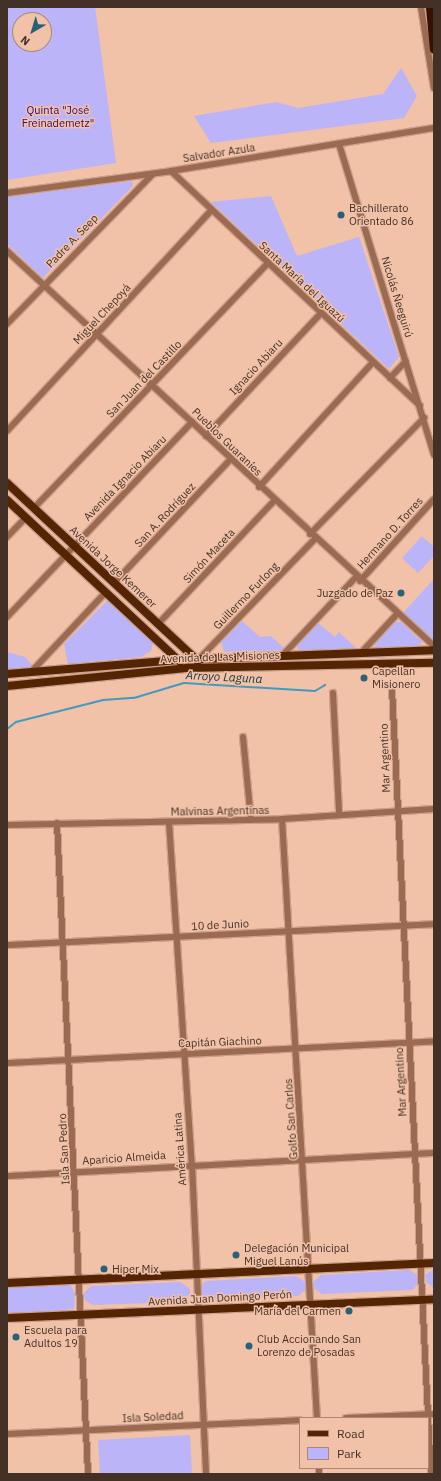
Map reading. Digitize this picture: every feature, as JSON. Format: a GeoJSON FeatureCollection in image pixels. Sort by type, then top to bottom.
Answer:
{"type":"FeatureCollection","features":[{"type":"Feature","properties":{"kind":"highway"},"geometry":{"type":"LineString","coordinates":[[430,7],[434,49]]}},
{"type":"Feature","properties":{"kind":"main road","name":"Avenida Jorge Kemerer"},"geometry":{"type":"LineString","coordinates":[[7,483],[158,624],[192,665]]}},
{"type":"Feature","properties":{"kind":"main road","name":"Avenida Jorge Kemerer"},"geometry":{"type":"LineString","coordinates":[[7,500],[178,660],[204,668]]}},
{"type":"Feature","properties":{"kind":"main road","name":"Avenida de Las Misiones"},"geometry":{"type":"LineString","coordinates":[[7,686],[192,665],[281,657],[434,650]]}},
{"type":"Feature","properties":{"kind":"main road","name":"Avenida de Las Misiones"},"geometry":{"type":"LineString","coordinates":[[7,674],[178,660],[192,665]]}},
{"type":"Feature","properties":{"kind":"main road","name":"Avenida de Las Misiones"},"geometry":{"type":"LineString","coordinates":[[204,668],[434,663]]}},
{"type":"Feature","properties":{"kind":"main road"},"geometry":{"type":"LineString","coordinates":[[7,1283],[434,1263]]}},
{"type":"Feature","properties":{"kind":"main road","name":"Avenida Juan Domingo Perón"},"geometry":{"type":"LineString","coordinates":[[7,1318],[434,1299]]}},
{"type":"Feature","properties":{"kind":"street"},"geometry":{"type":"LineString","coordinates":[[421,7],[434,88]]}},
{"type":"Feature","properties":{"kind":"street","name":"Salvador Azula"},"geometry":{"type":"LineString","coordinates":[[7,193],[153,174],[434,128]]}},
{"type":"Feature","properties":{"kind":"street","name":"Nicolás Ñeeguirú"},"geometry":{"type":"LineString","coordinates":[[339,144],[424,418],[434,456]]}},
{"type":"Feature","properties":{"kind":"street","name":"Santa María del Iguazú"},"geometry":{"type":"LineString","coordinates":[[171,171],[420,406]]}},
{"type":"Feature","properties":{"kind":"street","name":"Padre A. Seep"},"geometry":{"type":"LineString","coordinates":[[7,324],[43,285],[153,174]]}},
{"type":"Feature","properties":{"kind":"street","name":"Miguel Chepoyá"},"geometry":{"type":"LineString","coordinates":[[7,431],[212,210]]}},
{"type":"Feature","properties":{"kind":"street","name":"Pueblos Guaraníes"},"geometry":{"type":"LineString","coordinates":[[7,251],[192,422],[230,460],[358,579],[434,646]]}},
{"type":"Feature","properties":{"kind":"street","name":"San Juan del Castillo"},"geometry":{"type":"LineString","coordinates":[[34,508],[268,263]]}},
{"type":"Feature","properties":{"kind":"street","name":"Ignacio Abiaru"},"geometry":{"type":"LineString","coordinates":[[206,436],[321,313]]}},
{"type":"Feature","properties":{"kind":"street"},"geometry":{"type":"LineString","coordinates":[[390,378],[406,361]]}},
{"type":"Feature","properties":{"kind":"street"},"geometry":{"type":"LineString","coordinates":[[259,487],[373,362]]}},
{"type":"Feature","properties":{"kind":"street","name":"Guillermo Furlong"},"geometry":{"type":"LineString","coordinates":[[192,665],[424,418]]}},
{"type":"Feature","properties":{"kind":"street","name":"Avenida Ignacio Abiaru"},"geometry":{"type":"LineString","coordinates":[[7,617],[192,422]]}},
{"type":"Feature","properties":{"kind":"street","name":"San A. Rodríguez"},"geometry":{"type":"LineString","coordinates":[[114,583],[230,460]]}},
{"type":"Feature","properties":{"kind":"street","name":"Hermano D. Torres"},"geometry":{"type":"LineString","coordinates":[[281,657],[434,499]]}},
{"type":"Feature","properties":{"kind":"street","name":"Simón Maceta"},"geometry":{"type":"LineString","coordinates":[[158,624],[274,501]]}},
{"type":"Feature","properties":{"kind":"street"},"geometry":{"type":"LineString","coordinates":[[7,537],[26,517]]}},
{"type":"Feature","properties":{"kind":"street"},"geometry":{"type":"LineString","coordinates":[[32,671],[106,592]]}},
{"type":"Feature","properties":{"kind":"street"},"geometry":{"type":"LineString","coordinates":[[360,654],[396,614]]}},
{"type":"Feature","properties":{"kind":"street","name":"Mar Argentino"},"geometry":{"type":"LineString","coordinates":[[392,689],[402,926],[416,1154],[422,1299],[431,1414],[431,1474]]}},
{"type":"Feature","properties":{"kind":"street"},"geometry":{"type":"LineString","coordinates":[[333,693],[339,813]]}},
{"type":"Feature","properties":{"kind":"street"},"geometry":{"type":"LineString","coordinates":[[243,737],[251,820]]}},
{"type":"Feature","properties":{"kind":"street","name":"Malvinas Argentinas"},"geometry":{"type":"LineString","coordinates":[[7,825],[282,819],[339,813],[434,809]]}},
{"type":"Feature","properties":{"kind":"street","name":"Golfo San Carlos"},"geometry":{"type":"LineString","coordinates":[[282,819],[288,931],[304,1159],[310,1304],[317,1417]]}},
{"type":"Feature","properties":{"kind":"street","name":"América Latina"},"geometry":{"type":"LineString","coordinates":[[169,822],[192,1164],[197,1274],[197,1310],[206,1474]]}},
{"type":"Feature","properties":{"kind":"street","name":"Isla San Pedro"},"geometry":{"type":"LineString","coordinates":[[56,823],[75,1171],[78,1315],[88,1474]]}},
{"type":"Feature","properties":{"kind":"street","name":"10 de Junio"},"geometry":{"type":"LineString","coordinates":[[7,945],[62,941],[177,937],[434,924]]}},
{"type":"Feature","properties":{"kind":"street","name":"Capitán Giachino"},"geometry":{"type":"LineString","coordinates":[[7,1062],[69,1058],[296,1049],[434,1041]]}},
{"type":"Feature","properties":{"kind":"street","name":"Aparicio Almeida"},"geometry":{"type":"LineString","coordinates":[[7,1176],[192,1164],[434,1153]]}},
{"type":"Feature","properties":{"kind":"street"},"geometry":{"type":"LineString","coordinates":[[367,1417],[431,1414]]}},
{"type":"Feature","properties":{"kind":"street","name":"Isla Soledad"},"geometry":{"type":"LineString","coordinates":[[7,1434],[299,1420]]}},
{"type":"Feature","properties":{"kind":"green space","name":"Quinta \"José Freinademetz\""},"geometry":{"type":"Polygon","coordinates":[[[7,7],[95,7],[116,163],[7,180],[7,7]]]}},
{"type":"Feature","properties":{"kind":"green space"},"geometry":{"type":"Polygon","coordinates":[[[401,68],[417,96],[404,118],[211,143],[194,116],[276,102],[298,108],[383,94],[401,68]]]}},
{"type":"Feature","properties":{"kind":"green space"},"geometry":{"type":"Polygon","coordinates":[[[132,181],[133,186],[43,278],[7,244],[7,197],[132,181]]]}},
{"type":"Feature","properties":{"kind":"green space"},"geometry":{"type":"Polygon","coordinates":[[[271,196],[297,256],[359,237],[399,357],[389,369],[211,202],[271,196]]]}},
{"type":"Feature","properties":{"kind":"green space"},"geometry":{"type":"Polygon","coordinates":[[[422,536],[434,547],[434,556],[418,573],[402,558],[422,536]]]}},
{"type":"Feature","properties":{"kind":"green space"},"geometry":{"type":"Polygon","coordinates":[[[434,579],[434,643],[402,614],[434,579]]]}},
{"type":"Feature","properties":{"kind":"green space"},"geometry":{"type":"Polygon","coordinates":[[[109,599],[154,638],[151,651],[141,657],[68,664],[64,644],[109,599]]]}},
{"type":"Feature","properties":{"kind":"green space"},"geometry":{"type":"Polygon","coordinates":[[[242,621],[260,637],[271,636],[286,650],[224,652],[221,642],[242,621]]]}},
{"type":"Feature","properties":{"kind":"green space"},"geometry":{"type":"Polygon","coordinates":[[[394,622],[401,622],[422,642],[419,647],[375,648],[374,642],[394,622]]]}},
{"type":"Feature","properties":{"kind":"green space"},"geometry":{"type":"Polygon","coordinates":[[[318,623],[335,637],[339,632],[358,650],[299,651],[297,646],[318,623]]]}},
{"type":"Feature","properties":{"kind":"green space"},"geometry":{"type":"Polygon","coordinates":[[[7,652],[25,657],[33,666],[7,672],[7,652]]]}},
{"type":"Feature","properties":{"kind":"green space"},"geometry":{"type":"Polygon","coordinates":[[[434,1269],[434,1288],[426,1282],[425,1275],[434,1269]]]}},
{"type":"Feature","properties":{"kind":"green space"},"geometry":{"type":"Polygon","coordinates":[[[410,1270],[419,1277],[420,1283],[412,1290],[322,1294],[315,1289],[313,1282],[321,1275],[410,1270]]]}},
{"type":"Feature","properties":{"kind":"green space"},"geometry":{"type":"Polygon","coordinates":[[[296,1276],[305,1282],[306,1289],[298,1296],[208,1299],[200,1294],[199,1287],[206,1281],[296,1276]]]}},
{"type":"Feature","properties":{"kind":"green space"},"geometry":{"type":"Polygon","coordinates":[[[180,1282],[189,1288],[190,1294],[182,1302],[92,1305],[85,1300],[84,1293],[91,1286],[180,1282]]]}},
{"type":"Feature","properties":{"kind":"green space"},"geometry":{"type":"Polygon","coordinates":[[[70,1284],[75,1293],[74,1309],[7,1315],[7,1288],[70,1284]]]}},
{"type":"Feature","properties":{"kind":"green space"},"geometry":{"type":"Polygon","coordinates":[[[190,1435],[192,1474],[100,1474],[98,1440],[190,1435]]]}},
{"type":"Feature","properties":{"kind":"waterway","name":"Arroyo Laguna"},"geometry":{"type":"LineString","coordinates":[[7,729],[16,722],[103,700],[134,698],[184,683],[315,691],[325,685]]}},
{"type":"Feature","properties":{"kind":"place","name":"Bachillerato Orientado 86"},"geometry":{"type":"Point","coordinates":[341,215]}},
{"type":"Feature","properties":{"kind":"place","name":"Juzgado de Paz"},"geometry":{"type":"Point","coordinates":[401,593]}},
{"type":"Feature","properties":{"kind":"place","name":"Capellan Misionero"},"geometry":{"type":"Point","coordinates":[364,678]}},
{"type":"Feature","properties":{"kind":"place","name":"Delegación Municipal Miguel Lanús"},"geometry":{"type":"Point","coordinates":[236,1255]}},
{"type":"Feature","properties":{"kind":"place","name":"Hiper Mix"},"geometry":{"type":"Point","coordinates":[104,1269]}},
{"type":"Feature","properties":{"kind":"place","name":"María del Carmen"},"geometry":{"type":"Point","coordinates":[349,1311]}},
{"type":"Feature","properties":{"kind":"place","name":"Escuela para Adultos 19"},"geometry":{"type":"Point","coordinates":[16,1337]}},
{"type":"Feature","properties":{"kind":"place","name":"Club Accionando San Lorenzo de Posadas"},"geometry":{"type":"Point","coordinates":[249,1346]}}]}
